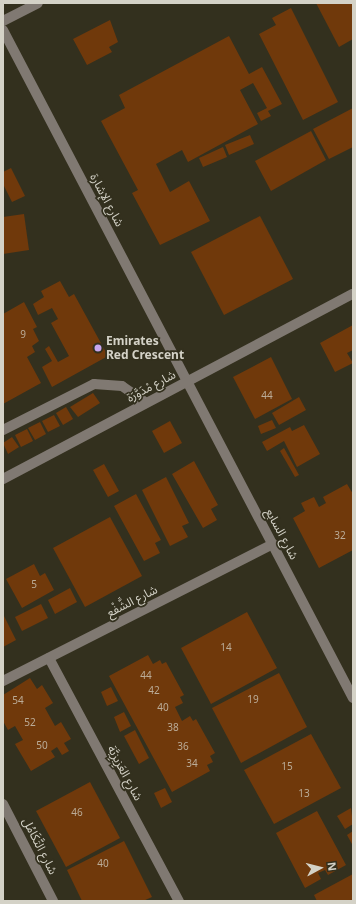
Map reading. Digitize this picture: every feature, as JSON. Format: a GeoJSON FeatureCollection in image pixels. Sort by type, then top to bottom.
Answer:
{"type":"FeatureCollection","features":[{"type":"Feature","properties":{"kind":"street"},"geometry":{"type":"LineString","coordinates":[[3,21],[38,3]]}},
{"type":"Feature","properties":{"kind":"street","name":"شارع الإشارة"},"geometry":{"type":"LineString","coordinates":[[3,30],[188,381]]}},
{"type":"Feature","properties":{"kind":"street","name":"شارع مْدَوَّرَة"},"geometry":{"type":"LineString","coordinates":[[3,479],[353,294]]}},
{"type":"Feature","properties":{"kind":"street","name":"شارع السابع"},"geometry":{"type":"LineString","coordinates":[[188,381],[353,698]]}},
{"type":"Feature","properties":{"kind":"street"},"geometry":{"type":"LineString","coordinates":[[3,430],[94,384],[122,386],[146,403]]}},
{"type":"Feature","properties":{"kind":"street","name":"شارع الشَّفْع"},"geometry":{"type":"LineString","coordinates":[[3,681],[273,544]]}},
{"type":"Feature","properties":{"kind":"street","name":"شارع العَزِيزِيَّة"},"geometry":{"type":"LineString","coordinates":[[49,658],[179,901]]}},
{"type":"Feature","properties":{"kind":"street","name":"شارع التَّكَامُل"},"geometry":{"type":"LineString","coordinates":[[3,804],[54,901]]}},
{"type":"Feature","properties":{"kind":"building"},"geometry":{"type":"Polygon","coordinates":[[[316,3],[353,3],[353,39],[339,47],[316,3]]]}},
{"type":"Feature","properties":{"kind":"building"},"geometry":{"type":"Polygon","coordinates":[[[291,8],[338,102],[303,120],[259,34],[276,25],[272,18],[291,8]]]}},
{"type":"Feature","properties":{"kind":"building"},"geometry":{"type":"Polygon","coordinates":[[[110,20],[118,42],[109,47],[112,52],[87,65],[73,39],[110,20]]]}},
{"type":"Feature","properties":{"kind":"building"},"geometry":{"type":"Polygon","coordinates":[[[229,36],[249,74],[262,67],[282,104],[268,111],[271,116],[261,121],[257,113],[267,108],[253,83],[240,90],[258,124],[188,162],[182,150],[156,164],[170,192],[189,181],[210,221],[160,245],[132,193],[138,190],[101,121],[125,108],[119,95],[229,36]]]}},
{"type":"Feature","properties":{"kind":"building"},"geometry":{"type":"Polygon","coordinates":[[[353,108],[353,147],[329,159],[313,129],[353,108]]]}},
{"type":"Feature","properties":{"kind":"building"},"geometry":{"type":"Polygon","coordinates":[[[311,131],[326,160],[271,191],[255,161],[311,131]]]}},
{"type":"Feature","properties":{"kind":"building"},"geometry":{"type":"Polygon","coordinates":[[[250,135],[254,144],[229,155],[225,145],[250,135]]]}},
{"type":"Feature","properties":{"kind":"building"},"geometry":{"type":"Polygon","coordinates":[[[223,147],[227,157],[203,167],[199,158],[223,147]]]}},
{"type":"Feature","properties":{"kind":"building"},"geometry":{"type":"Polygon","coordinates":[[[11,168],[25,196],[12,202],[3,184],[3,172],[11,168]]]}},
{"type":"Feature","properties":{"kind":"building"},"geometry":{"type":"Polygon","coordinates":[[[24,214],[29,250],[3,254],[3,217],[24,214]]]}},
{"type":"Feature","properties":{"kind":"building"},"geometry":{"type":"Polygon","coordinates":[[[260,216],[293,279],[224,315],[191,252],[260,216]]]}},
{"type":"Feature","properties":{"kind":"building"},"geometry":{"type":"Polygon","coordinates":[[[60,281],[69,297],[74,294],[108,356],[52,387],[42,367],[52,361],[45,349],[49,346],[58,362],[69,356],[51,323],[58,319],[52,308],[38,315],[33,304],[44,297],[41,291],[60,281]]]}},
{"type":"Feature","properties":{"kind":"building"},"geometry":{"type":"Polygon","coordinates":[[[24,302],[37,327],[33,329],[39,341],[32,346],[35,352],[27,357],[41,383],[3,404],[3,314],[24,302]]]}},
{"type":"Feature","properties":{"kind":"building"},"geometry":{"type":"Polygon","coordinates":[[[353,325],[353,350],[347,353],[353,363],[335,372],[320,343],[353,325]]]}},
{"type":"Feature","properties":{"kind":"building"},"geometry":{"type":"Polygon","coordinates":[[[271,357],[292,399],[255,419],[233,377],[271,357]]]}},
{"type":"Feature","properties":{"kind":"building"},"geometry":{"type":"Polygon","coordinates":[[[93,393],[100,403],[78,417],[70,407],[93,393]]]}},
{"type":"Feature","properties":{"kind":"building"},"geometry":{"type":"Polygon","coordinates":[[[299,397],[306,410],[279,425],[272,413],[299,397]]]}},
{"type":"Feature","properties":{"kind":"building"},"geometry":{"type":"Polygon","coordinates":[[[66,407],[73,419],[63,425],[56,413],[66,407]]]}},
{"type":"Feature","properties":{"kind":"building"},"geometry":{"type":"Polygon","coordinates":[[[54,415],[60,426],[48,432],[42,421],[54,415]]]}},
{"type":"Feature","properties":{"kind":"building"},"geometry":{"type":"Polygon","coordinates":[[[272,420],[276,428],[261,434],[258,426],[272,420]]]}},
{"type":"Feature","properties":{"kind":"building"},"geometry":{"type":"Polygon","coordinates":[[[170,421],[182,443],[164,453],[152,431],[170,421]]]}},
{"type":"Feature","properties":{"kind":"building"},"geometry":{"type":"Polygon","coordinates":[[[40,422],[46,434],[35,440],[28,428],[40,422]]]}},
{"type":"Feature","properties":{"kind":"building"},"geometry":{"type":"Polygon","coordinates":[[[304,425],[320,454],[297,467],[284,441],[267,451],[262,442],[290,427],[292,431],[304,425]]]}},
{"type":"Feature","properties":{"kind":"building"},"geometry":{"type":"Polygon","coordinates":[[[27,429],[33,441],[21,447],[15,435],[27,429]]]}},
{"type":"Feature","properties":{"kind":"building"},"geometry":{"type":"Polygon","coordinates":[[[12,437],[19,447],[8,454],[3,443],[12,437]]]}},
{"type":"Feature","properties":{"kind":"building"},"geometry":{"type":"Polygon","coordinates":[[[284,448],[299,475],[295,477],[280,451],[284,448]]]}},
{"type":"Feature","properties":{"kind":"building"},"geometry":{"type":"Polygon","coordinates":[[[194,461],[218,505],[211,509],[217,520],[203,528],[172,474],[194,461]]]}},
{"type":"Feature","properties":{"kind":"building"},"geometry":{"type":"Polygon","coordinates":[[[104,464],[119,491],[108,497],[93,470],[104,464]]]}},
{"type":"Feature","properties":{"kind":"building"},"geometry":{"type":"Polygon","coordinates":[[[166,477],[189,523],[182,526],[188,537],[170,546],[142,490],[166,477]]]}},
{"type":"Feature","properties":{"kind":"building"},"geometry":{"type":"Polygon","coordinates":[[[347,484],[353,494],[353,550],[319,568],[293,518],[305,511],[301,503],[314,497],[319,507],[326,503],[323,497],[347,484]]]}},
{"type":"Feature","properties":{"kind":"building"},"geometry":{"type":"Polygon","coordinates":[[[136,494],[161,540],[155,543],[160,553],[144,561],[114,506],[136,494]]]}},
{"type":"Feature","properties":{"kind":"building"},"geometry":{"type":"Polygon","coordinates":[[[110,517],[142,576],[85,607],[53,548],[110,517]]]}},
{"type":"Feature","properties":{"kind":"building"},"geometry":{"type":"Polygon","coordinates":[[[34,564],[40,576],[45,573],[54,590],[22,608],[6,579],[34,564]]]}},
{"type":"Feature","properties":{"kind":"building"},"geometry":{"type":"Polygon","coordinates":[[[70,588],[77,602],[55,614],[48,600],[70,588]]]}},
{"type":"Feature","properties":{"kind":"building"},"geometry":{"type":"Polygon","coordinates":[[[41,604],[48,618],[22,631],[15,617],[41,604]]]}},
{"type":"Feature","properties":{"kind":"building"},"geometry":{"type":"Polygon","coordinates":[[[247,612],[277,668],[211,704],[181,648],[247,612]]]}},
{"type":"Feature","properties":{"kind":"building"},"geometry":{"type":"Polygon","coordinates":[[[3,614],[16,640],[3,647],[3,614]]]}},
{"type":"Feature","properties":{"kind":"building"},"geometry":{"type":"Polygon","coordinates":[[[148,655],[153,664],[160,660],[162,664],[166,662],[184,695],[180,697],[183,703],[175,707],[182,721],[190,716],[193,721],[196,719],[215,753],[210,756],[213,762],[207,765],[210,771],[172,792],[109,676],[148,655]]]}},
{"type":"Feature","properties":{"kind":"building"},"geometry":{"type":"Polygon","coordinates":[[[279,673],[307,727],[241,763],[212,708],[279,673]]]}},
{"type":"Feature","properties":{"kind":"building"},"geometry":{"type":"Polygon","coordinates":[[[30,678],[37,689],[42,685],[53,703],[45,708],[55,726],[61,722],[71,739],[64,743],[69,751],[62,755],[57,747],[51,751],[55,757],[31,771],[15,744],[23,740],[15,726],[8,730],[3,721],[3,695],[30,678]]]}},
{"type":"Feature","properties":{"kind":"building"},"geometry":{"type":"Polygon","coordinates":[[[111,687],[118,701],[107,706],[101,692],[111,687]]]}},
{"type":"Feature","properties":{"kind":"building"},"geometry":{"type":"Polygon","coordinates":[[[124,712],[131,726],[120,732],[114,717],[124,712]]]}},
{"type":"Feature","properties":{"kind":"building"},"geometry":{"type":"Polygon","coordinates":[[[135,730],[149,758],[139,764],[124,736],[135,730]]]}},
{"type":"Feature","properties":{"kind":"building"},"geometry":{"type":"Polygon","coordinates":[[[311,734],[341,788],[274,824],[244,770],[311,734]]]}},
{"type":"Feature","properties":{"kind":"building"},"geometry":{"type":"Polygon","coordinates":[[[90,782],[120,838],[66,867],[36,811],[90,782]]]}},
{"type":"Feature","properties":{"kind":"building"},"geometry":{"type":"Polygon","coordinates":[[[165,788],[172,802],[161,808],[154,793],[165,788]]]}},
{"type":"Feature","properties":{"kind":"building"},"geometry":{"type":"Polygon","coordinates":[[[351,808],[353,824],[345,829],[337,816],[351,808]]]}},
{"type":"Feature","properties":{"kind":"building"},"geometry":{"type":"Polygon","coordinates":[[[317,811],[346,865],[328,875],[325,870],[318,873],[321,879],[305,888],[276,833],[317,811]]]}},
{"type":"Feature","properties":{"kind":"building"},"geometry":{"type":"Polygon","coordinates":[[[353,831],[353,846],[347,835],[353,831]]]}},
{"type":"Feature","properties":{"kind":"building"},"geometry":{"type":"Polygon","coordinates":[[[124,841],[152,897],[143,901],[82,901],[67,870],[124,841]]]}},
{"type":"Feature","properties":{"kind":"building"},"geometry":{"type":"Polygon","coordinates":[[[353,874],[353,901],[317,901],[314,895],[353,874]]]}},
{"type":"Feature","properties":{"kind":"place","name":"Emirates Red Crescent"},"geometry":{"type":"Point","coordinates":[98,348]}}]}
